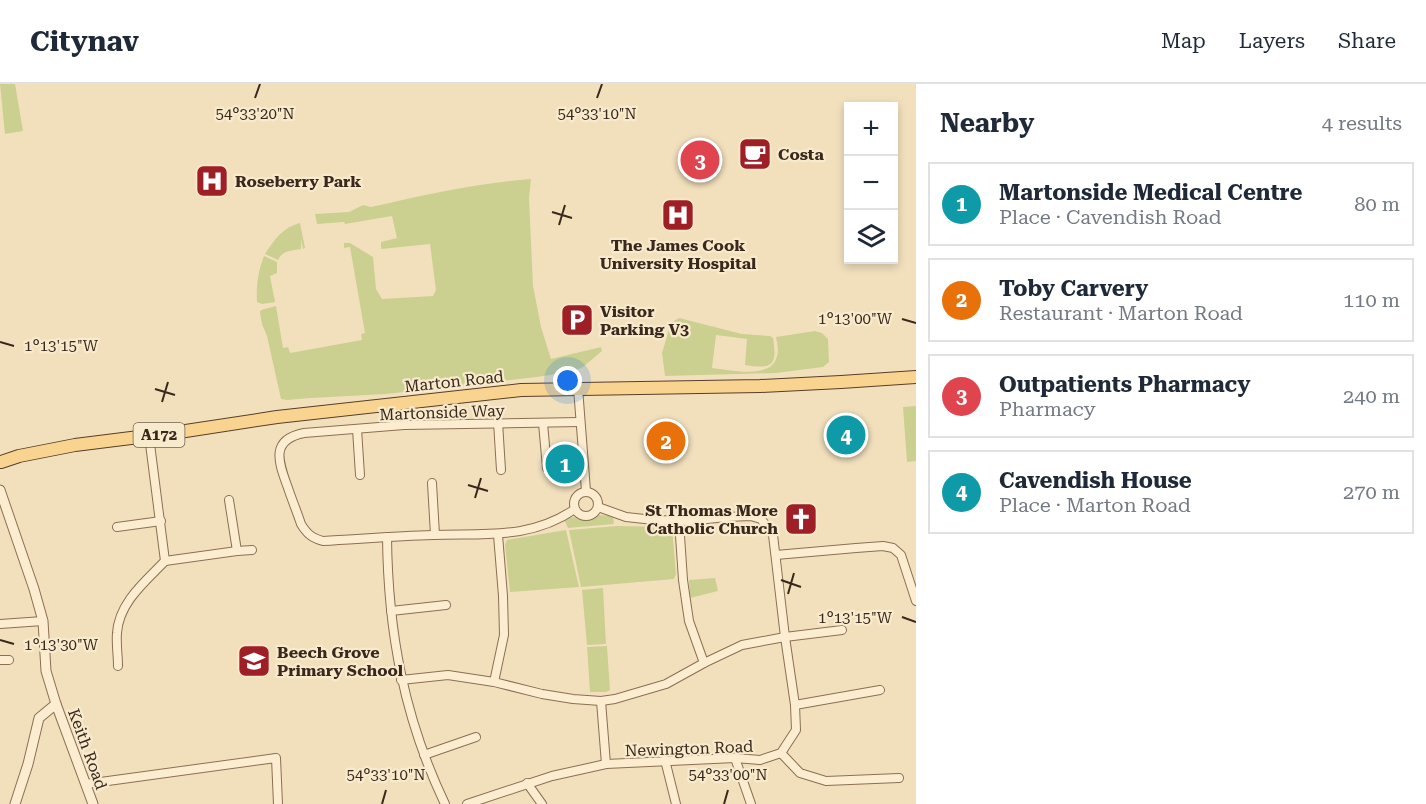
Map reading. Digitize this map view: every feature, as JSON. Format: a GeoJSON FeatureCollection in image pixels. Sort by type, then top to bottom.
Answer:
{"type":"FeatureCollection","features":[{"type":"Feature","properties":{"kind":"main road","name":"Marton Road"},"geometry":{"type":"LineString","coordinates":[[0,461],[75,445],[277,417],[521,390],[760,386],[916,376]]}},
{"type":"Feature","properties":{"kind":"main road"},"geometry":{"type":"LineString","coordinates":[[0,461],[0,470]]}},
{"type":"Feature","properties":{"kind":"street"},"geometry":{"type":"LineString","coordinates":[[578,388],[586,491]]}},
{"type":"Feature","properties":{"kind":"street"},"geometry":{"type":"LineString","coordinates":[[498,422],[501,470]]}},
{"type":"Feature","properties":{"kind":"street","name":"Martonside Way"},"geometry":{"type":"LineString","coordinates":[[387,537],[323,540],[314,538],[306,532],[279,465],[278,454],[282,444],[292,435],[304,433],[404,424],[580,422]]}},
{"type":"Feature","properties":{"kind":"street"},"geometry":{"type":"LineString","coordinates":[[543,423],[547,468]]}},
{"type":"Feature","properties":{"kind":"street"},"geometry":{"type":"LineString","coordinates":[[357,429],[360,475]]}},
{"type":"Feature","properties":{"kind":"street"},"geometry":{"type":"LineString","coordinates":[[149,436],[165,561]]}},
{"type":"Feature","properties":{"kind":"street"},"geometry":{"type":"LineString","coordinates":[[432,483],[435,535]]}},
{"type":"Feature","properties":{"kind":"street","name":"Keith Road"},"geometry":{"type":"LineString","coordinates":[[0,490],[43,621],[46,671],[93,804]]}},
{"type":"Feature","properties":{"kind":"street"},"geometry":{"type":"LineString","coordinates":[[586,491],[596,496],[599,503],[594,514],[587,516],[580,514],[575,508],[574,501],[586,491]]}},
{"type":"Feature","properties":{"kind":"street"},"geometry":{"type":"LineString","coordinates":[[229,501],[237,551]]}},
{"type":"Feature","properties":{"kind":"street"},"geometry":{"type":"LineString","coordinates":[[598,507],[626,517],[654,520],[751,516],[761,519],[773,536],[784,637],[795,705],[796,730],[781,753],[800,773],[826,781],[899,778]]}},
{"type":"Feature","properties":{"kind":"street"},"geometry":{"type":"LineString","coordinates":[[445,804],[416,734],[401,680],[387,577],[387,537],[498,535],[545,524],[562,518],[575,508]]}},
{"type":"Feature","properties":{"kind":"street"},"geometry":{"type":"LineString","coordinates":[[679,520],[683,580],[689,621],[704,663]]}},
{"type":"Feature","properties":{"kind":"street"},"geometry":{"type":"LineString","coordinates":[[117,527],[161,521]]}},
{"type":"Feature","properties":{"kind":"street"},"geometry":{"type":"LineString","coordinates":[[494,682],[504,635],[498,535]]}},
{"type":"Feature","properties":{"kind":"street"},"geometry":{"type":"LineString","coordinates":[[776,555],[883,546],[893,548],[901,555],[916,601]]}},
{"type":"Feature","properties":{"kind":"street"},"geometry":{"type":"LineString","coordinates":[[118,666],[117,631],[122,611],[132,595],[165,561],[252,550]]}},
{"type":"Feature","properties":{"kind":"street"},"geometry":{"type":"LineString","coordinates":[[391,612],[446,604]]}},
{"type":"Feature","properties":{"kind":"street"},"geometry":{"type":"LineString","coordinates":[[0,624],[43,621]]}},
{"type":"Feature","properties":{"kind":"street"},"geometry":{"type":"LineString","coordinates":[[401,680],[448,675],[494,682],[542,694],[601,701],[666,684],[742,645],[842,630]]}},
{"type":"Feature","properties":{"kind":"street"},"geometry":{"type":"LineString","coordinates":[[795,705],[880,690]]}},
{"type":"Feature","properties":{"kind":"street"},"geometry":{"type":"LineString","coordinates":[[601,701],[606,764]]}},
{"type":"Feature","properties":{"kind":"street"},"geometry":{"type":"LineString","coordinates":[[15,804],[39,718],[56,704]]}},
{"type":"Feature","properties":{"kind":"street"},"geometry":{"type":"LineString","coordinates":[[424,755],[476,737]]}},
{"type":"Feature","properties":{"kind":"street","name":"Newington Road"},"geometry":{"type":"LineString","coordinates":[[467,804],[527,783],[606,764],[735,758],[760,760],[781,753]]}},
{"type":"Feature","properties":{"kind":"street"},"geometry":{"type":"LineString","coordinates":[[86,784],[276,758],[278,804]]}},
{"type":"Feature","properties":{"kind":"street"},"geometry":{"type":"LineString","coordinates":[[735,758],[751,804]]}},
{"type":"Feature","properties":{"kind":"street"},"geometry":{"type":"LineString","coordinates":[[665,760],[676,804]]}},
{"type":"Feature","properties":{"kind":"street"},"geometry":{"type":"LineString","coordinates":[[527,783],[542,804]]}},
{"type":"Feature","properties":{"kind":"green space"},"geometry":{"type":"Polygon","coordinates":[[[0,84],[15,84],[23,131],[5,134],[0,84]]]}},
{"type":"Feature","properties":{"kind":"green space"},"geometry":{"type":"Polygon","coordinates":[[[531,179],[529,198],[533,286],[541,327],[551,359],[601,347],[602,351],[583,367],[574,371],[537,377],[386,394],[281,399],[267,336],[262,324],[261,310],[276,306],[283,348],[288,347],[290,353],[362,340],[361,334],[365,333],[350,247],[344,248],[344,243],[350,243],[373,257],[376,289],[382,299],[433,296],[436,290],[430,244],[381,249],[381,242],[397,238],[392,216],[345,224],[344,222],[317,224],[315,214],[349,212],[363,205],[371,207],[471,186],[531,179]]]}},
{"type":"Feature","properties":{"kind":"green space"},"geometry":{"type":"Polygon","coordinates":[[[300,223],[305,248],[303,249],[301,239],[301,249],[285,253],[278,260],[265,254],[284,231],[300,223]]]}},
{"type":"Feature","properties":{"kind":"green space"},"geometry":{"type":"Polygon","coordinates":[[[264,256],[277,262],[277,273],[270,276],[275,302],[262,304],[257,302],[257,290],[264,256]]]}},
{"type":"Feature","properties":{"kind":"green space"},"geometry":{"type":"Polygon","coordinates":[[[679,318],[742,334],[773,338],[773,360],[771,364],[761,367],[745,365],[747,339],[716,335],[712,368],[759,371],[774,363],[778,349],[776,337],[815,331],[822,333],[828,339],[829,362],[823,367],[776,373],[665,376],[662,353],[671,323],[679,318]]]}},
{"type":"Feature","properties":{"kind":"green space"},"geometry":{"type":"Polygon","coordinates":[[[916,406],[916,461],[907,462],[903,407],[916,406]]]}},
{"type":"Feature","properties":{"kind":"green space"},"geometry":{"type":"Polygon","coordinates":[[[599,515],[613,516],[614,524],[568,528],[564,519],[573,517],[588,519],[599,515]]]}},
{"type":"Feature","properties":{"kind":"green space"},"geometry":{"type":"Polygon","coordinates":[[[617,526],[672,527],[676,574],[674,579],[581,587],[569,530],[617,526]]]}},
{"type":"Feature","properties":{"kind":"green space"},"geometry":{"type":"Polygon","coordinates":[[[566,530],[579,587],[510,592],[505,545],[507,540],[566,530]]]}},
{"type":"Feature","properties":{"kind":"green space"},"geometry":{"type":"Polygon","coordinates":[[[715,578],[718,591],[690,598],[689,580],[715,578]]]}},
{"type":"Feature","properties":{"kind":"green space"},"geometry":{"type":"Polygon","coordinates":[[[603,588],[606,644],[587,645],[582,590],[603,588]]]}},
{"type":"Feature","properties":{"kind":"green space"},"geometry":{"type":"Polygon","coordinates":[[[607,646],[610,690],[590,692],[587,647],[607,646]]]}},
{"type":"Feature","properties":{"kind":"place","name":"Costa"},"geometry":{"type":"Point","coordinates":[755,154]}},
{"type":"Feature","properties":{"kind":"place","name":"Outpatients Pharmacy"},"geometry":{"type":"Point","coordinates":[700,160]}},
{"type":"Feature","properties":{"kind":"place","name":"Roseberry Park"},"geometry":{"type":"Point","coordinates":[212,181]}},
{"type":"Feature","properties":{"kind":"place","name":"The James Cook University Hospital"},"geometry":{"type":"Point","coordinates":[678,215]}},
{"type":"Feature","properties":{"kind":"place","name":"Visitor Parking V3"},"geometry":{"type":"Point","coordinates":[577,320]}},
{"type":"Feature","properties":{"kind":"place","name":"Cavendish House"},"geometry":{"type":"Point","coordinates":[846,435]}},
{"type":"Feature","properties":{"kind":"place","name":"Toby Carvery"},"geometry":{"type":"Point","coordinates":[666,441]}},
{"type":"Feature","properties":{"kind":"place","name":"Martonside Medical Centre"},"geometry":{"type":"Point","coordinates":[565,464]}},
{"type":"Feature","properties":{"kind":"place","name":"St Thomas More Catholic Church"},"geometry":{"type":"Point","coordinates":[801,519]}},
{"type":"Feature","properties":{"kind":"place","name":"Beech Grove Primary School"},"geometry":{"type":"Point","coordinates":[254,661]}}]}
